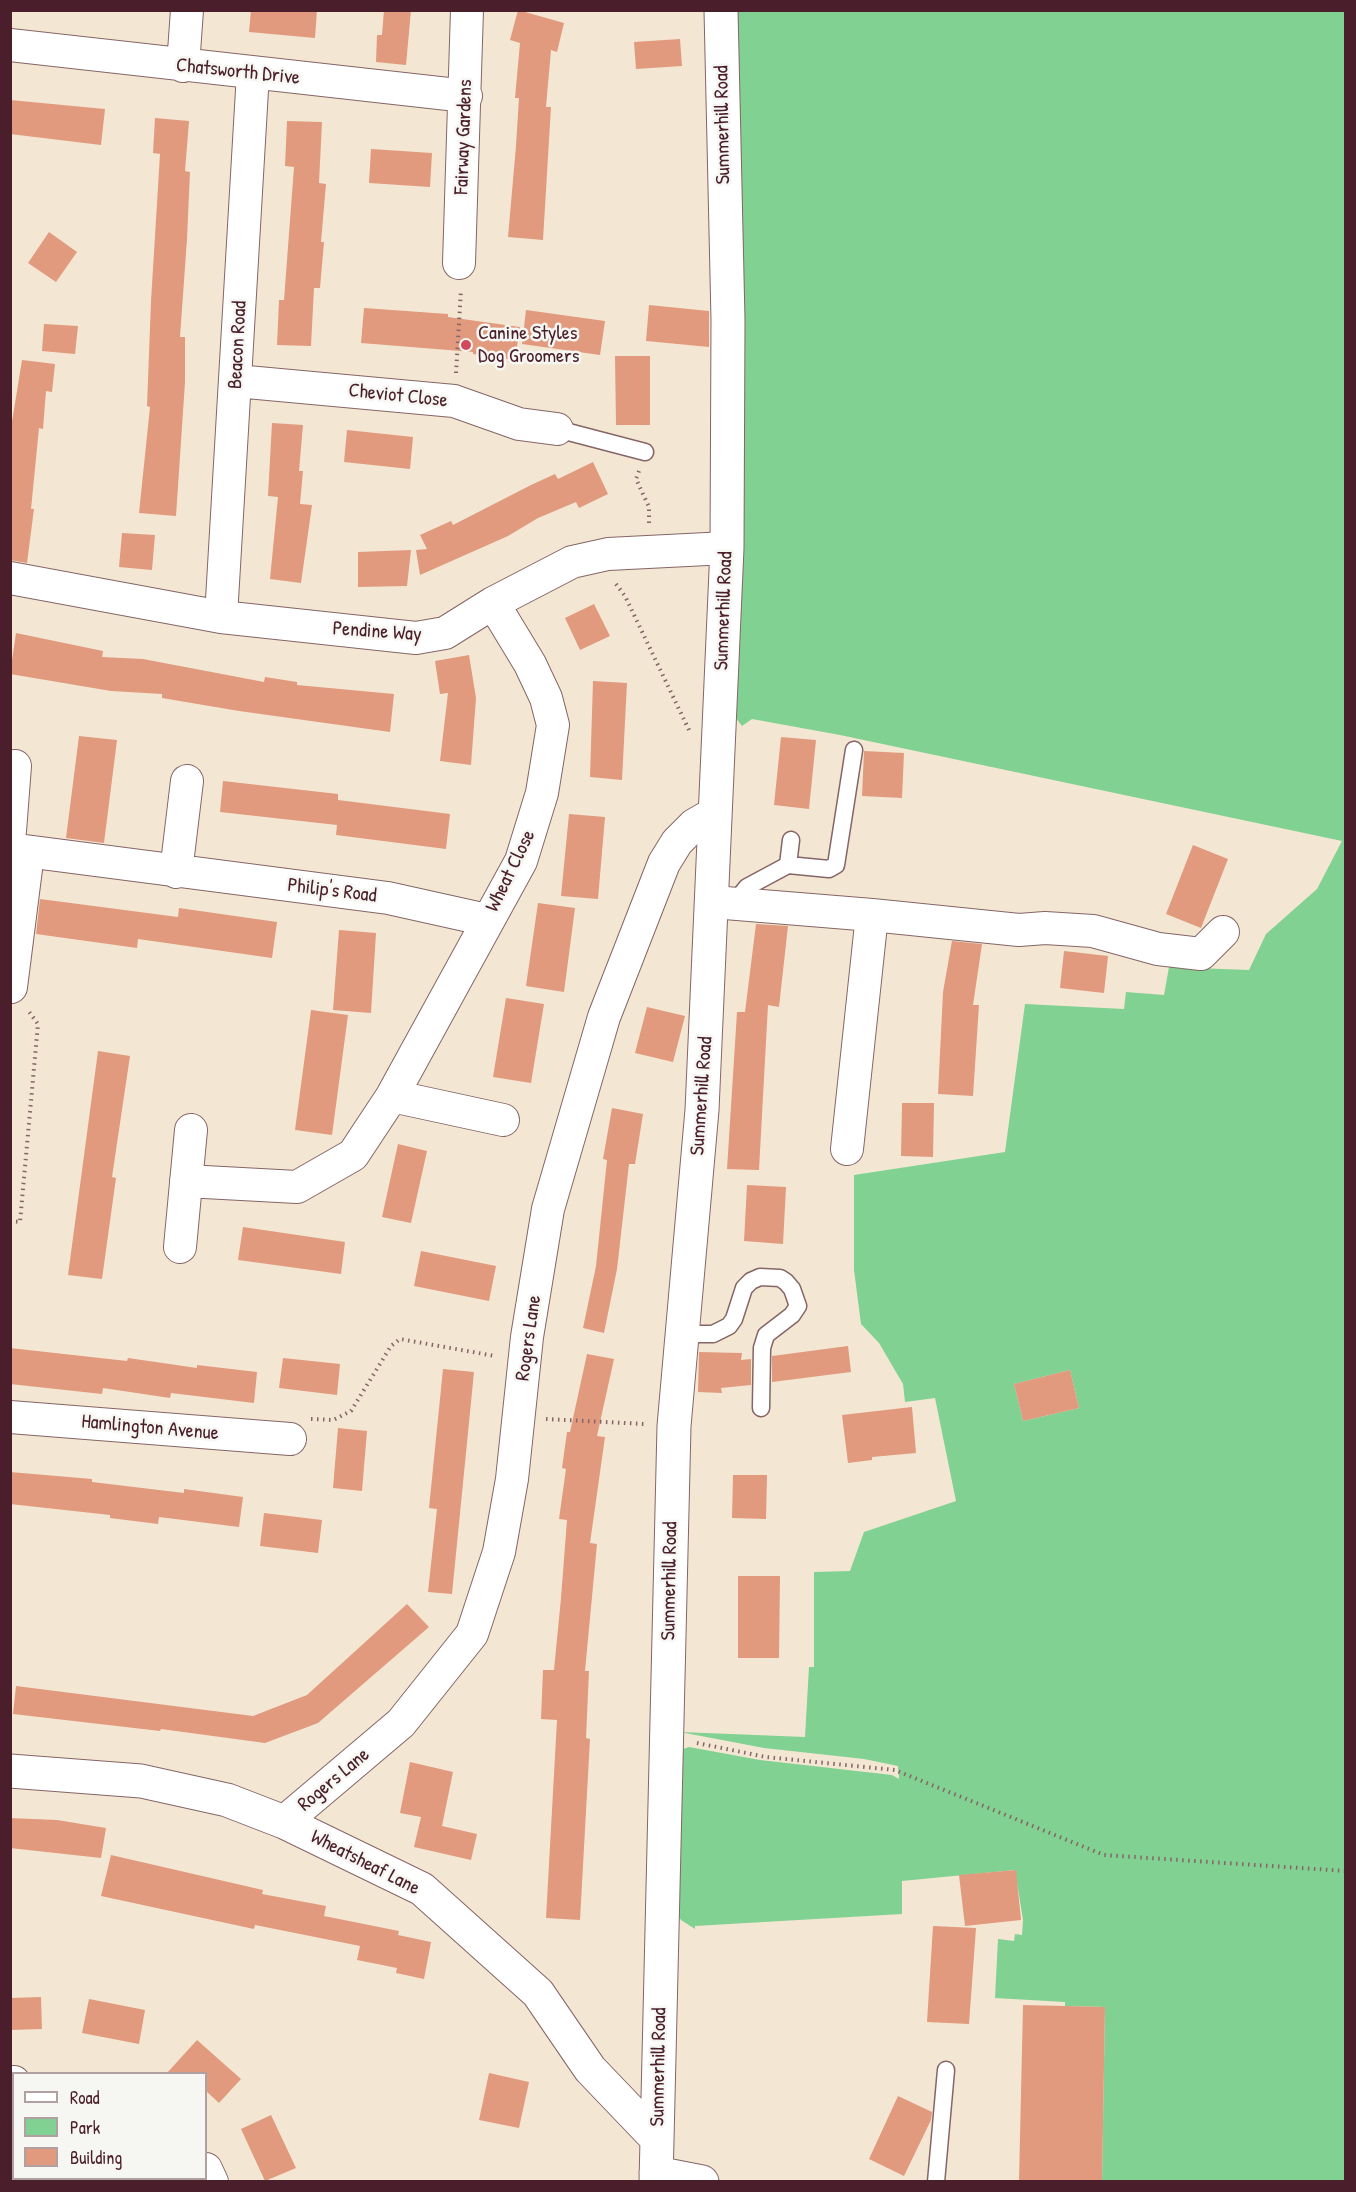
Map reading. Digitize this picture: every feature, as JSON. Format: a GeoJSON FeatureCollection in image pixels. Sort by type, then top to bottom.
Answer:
{"type":"FeatureCollection","features":[{"type":"Feature","properties":{"kind":"street"},"geometry":{"type":"LineString","coordinates":[[183,66],[187,10]]}},
{"type":"Feature","properties":{"kind":"street","name":"Fairway Gardens"},"geometry":{"type":"LineString","coordinates":[[459,263],[467,10]]}},
{"type":"Feature","properties":{"kind":"street","name":"Summerhill Road"},"geometry":{"type":"LineString","coordinates":[[656,2177],[674,1426],[723,903],[715,813],[727,548],[728,320],[721,10]]}},
{"type":"Feature","properties":{"kind":"street","name":"Chatsworth Drive"},"geometry":{"type":"LineString","coordinates":[[10,45],[466,96]]}},
{"type":"Feature","properties":{"kind":"street","name":"Beacon Road"},"geometry":{"type":"LineString","coordinates":[[221,617],[253,73]]}},
{"type":"Feature","properties":{"kind":"street","name":"Cheviot Close"},"geometry":{"type":"LineString","coordinates":[[236,381],[454,401],[519,424],[557,429]]}},
{"type":"Feature","properties":{"kind":"street","name":"Pendine Way"},"geometry":{"type":"LineString","coordinates":[[10,578],[221,617],[416,638],[445,633],[493,603],[572,562],[597,556],[648,551],[727,548]]}},
{"type":"Feature","properties":{"kind":"street","name":"Wheat Close"},"geometry":{"type":"LineString","coordinates":[[186,1181],[297,1187],[353,1155],[392,1096],[520,861],[533,827],[542,793],[553,724],[546,698],[530,663],[493,603]]}},
{"type":"Feature","properties":{"kind":"street"},"geometry":{"type":"LineString","coordinates":[[11,987],[16,844],[15,766]]}},
{"type":"Feature","properties":{"kind":"street"},"geometry":{"type":"LineString","coordinates":[[176,872],[187,781]]}},
{"type":"Feature","properties":{"kind":"street","name":"Rogers Lane"},"geometry":{"type":"LineString","coordinates":[[284,1822],[401,1724],[472,1634],[499,1552],[512,1479],[524,1362],[548,1209],[604,1017],[664,863],[677,842],[694,825],[715,813]]}},
{"type":"Feature","properties":{"kind":"street","name":"Philip's Road"},"geometry":{"type":"LineString","coordinates":[[16,844],[176,872],[388,898],[487,920]]}},
{"type":"Feature","properties":{"kind":"street"},"geometry":{"type":"LineString","coordinates":[[723,903],[1019,930],[1045,928],[1093,931],[1158,950],[1201,954],[1223,932]]}},
{"type":"Feature","properties":{"kind":"street"},"geometry":{"type":"LineString","coordinates":[[848,1149],[872,915]]}},
{"type":"Feature","properties":{"kind":"street"},"geometry":{"type":"LineString","coordinates":[[392,1096],[503,1120]]}},
{"type":"Feature","properties":{"kind":"street"},"geometry":{"type":"LineString","coordinates":[[180,1247],[191,1130]]}},
{"type":"Feature","properties":{"kind":"street","name":"Hamlington Avenue"},"geometry":{"type":"LineString","coordinates":[[10,1417],[290,1439]]}},
{"type":"Feature","properties":{"kind":"street","name":"Wheatsheaf Lane"},"geometry":{"type":"LineString","coordinates":[[10,1771],[141,1780],[227,1800],[284,1822],[422,1889],[538,1993],[590,2069],[657,2139]]}},
{"type":"Feature","properties":{"kind":"street"},"geometry":{"type":"LineString","coordinates":[[656,2177],[702,2181]]}},
{"type":"Feature","properties":{"kind":"lane"},"geometry":{"type":"LineString","coordinates":[[557,429],[645,452]]}},
{"type":"Feature","properties":{"kind":"lane"},"geometry":{"type":"LineString","coordinates":[[723,903],[788,865],[829,869],[836,865],[854,750]]}},
{"type":"Feature","properties":{"kind":"lane"},"geometry":{"type":"LineString","coordinates":[[788,865],[791,840]]}},
{"type":"Feature","properties":{"kind":"lane"},"geometry":{"type":"LineString","coordinates":[[682,1334],[713,1334],[729,1326],[734,1319],[744,1288],[751,1281],[760,1277],[780,1278],[786,1282],[792,1289],[798,1306],[792,1315],[766,1335],[762,1348],[761,1408]]}},
{"type":"Feature","properties":{"kind":"lane"},"geometry":{"type":"LineString","coordinates":[[936,2181],[946,2070]]}},
{"type":"Feature","properties":{"kind":"path"},"geometry":{"type":"LineString","coordinates":[[454,401],[461,283],[459,263]]}},
{"type":"Feature","properties":{"kind":"path"},"geometry":{"type":"LineString","coordinates":[[645,452],[636,479],[649,507],[648,551]]}},
{"type":"Feature","properties":{"kind":"path"},"geometry":{"type":"LineString","coordinates":[[597,556],[625,596],[684,723],[717,765]]}},
{"type":"Feature","properties":{"kind":"path"},"geometry":{"type":"LineString","coordinates":[[10,1221],[20,1222],[38,1024],[11,987]]}},
{"type":"Feature","properties":{"kind":"path"},"geometry":{"type":"LineString","coordinates":[[290,1439],[294,1418],[333,1420],[351,1411],[391,1346],[400,1339],[524,1362]]}},
{"type":"Feature","properties":{"kind":"path"},"geometry":{"type":"LineString","coordinates":[[519,1417],[674,1426]]}},
{"type":"Feature","properties":{"kind":"path"},"geometry":{"type":"LineString","coordinates":[[666,1744],[704,1742],[766,1757],[895,1770],[1104,1855],[1346,1871]]}},
{"type":"Feature","properties":{"kind":"green space"},"geometry":{"type":"Polygon","coordinates":[[[731,11],[1345,11],[1345,2181],[1102,2181],[1105,2007],[1065,2006],[1065,2002],[995,1998],[998,1939],[1014,1941],[1015,1934],[1022,1935],[1023,1920],[1015,1870],[902,1881],[902,1914],[695,1926],[695,1929],[681,1920],[672,1907],[674,1752],[689,1747],[760,1760],[892,1775],[899,1779],[898,1766],[864,1759],[764,1748],[680,1732],[805,1737],[809,1667],[814,1667],[814,1572],[850,1571],[864,1532],[956,1501],[935,1398],[905,1402],[903,1384],[879,1343],[861,1324],[854,1270],[854,1175],[1005,1152],[1025,1004],[1124,1009],[1126,992],[1164,995],[1169,967],[1249,970],[1266,934],[1317,889],[1342,841],[840,735],[752,719],[742,726],[729,709],[731,11]],[[1070,1370],[1014,1384],[1023,1421],[1079,1408],[1070,1370]]]}},
{"type":"Feature","properties":{"kind":"building"},"geometry":{"type":"Polygon","coordinates":[[[251,10],[317,10],[315,38],[249,32],[251,10]]]}},
{"type":"Feature","properties":{"kind":"building"},"geometry":{"type":"Polygon","coordinates":[[[384,10],[411,10],[406,65],[376,62],[377,35],[382,35],[384,10]]]}},
{"type":"Feature","properties":{"kind":"building"},"geometry":{"type":"Polygon","coordinates":[[[518,10],[564,23],[557,52],[551,50],[546,107],[551,107],[543,240],[508,237],[519,98],[515,98],[520,43],[510,40],[518,10]]]}},
{"type":"Feature","properties":{"kind":"building"},"geometry":{"type":"Polygon","coordinates":[[[680,39],[682,66],[636,69],[634,42],[680,39]]]}},
{"type":"Feature","properties":{"kind":"building"},"geometry":{"type":"Polygon","coordinates":[[[10,100],[105,109],[101,145],[10,134],[10,100]]]}},
{"type":"Feature","properties":{"kind":"building"},"geometry":{"type":"Polygon","coordinates":[[[155,118],[189,121],[185,171],[190,172],[180,337],[185,337],[185,382],[176,516],[139,513],[150,407],[147,406],[151,301],[160,154],[153,153],[155,118]]]}},
{"type":"Feature","properties":{"kind":"building"},"geometry":{"type":"Polygon","coordinates":[[[287,121],[322,122],[319,183],[326,184],[321,242],[324,242],[320,288],[314,288],[311,346],[277,345],[279,300],[284,300],[294,167],[285,166],[287,121]]]}},
{"type":"Feature","properties":{"kind":"building"},"geometry":{"type":"Polygon","coordinates":[[[371,149],[432,153],[430,187],[369,183],[371,149]]]}},
{"type":"Feature","properties":{"kind":"building"},"geometry":{"type":"Polygon","coordinates":[[[49,232],[77,252],[56,282],[28,263],[49,232]]]}},
{"type":"Feature","properties":{"kind":"building"},"geometry":{"type":"Polygon","coordinates":[[[649,305],[709,311],[709,347],[646,341],[649,305]]]}},
{"type":"Feature","properties":{"kind":"building"},"geometry":{"type":"Polygon","coordinates":[[[364,308],[448,314],[448,317],[520,327],[515,360],[473,354],[473,352],[361,343],[364,308]]]}},
{"type":"Feature","properties":{"kind":"building"},"geometry":{"type":"Polygon","coordinates":[[[526,310],[605,321],[600,355],[522,344],[526,310]]]}},
{"type":"Feature","properties":{"kind":"building"},"geometry":{"type":"Polygon","coordinates":[[[44,324],[78,326],[75,354],[42,351],[44,324]]]}},
{"type":"Feature","properties":{"kind":"building"},"geometry":{"type":"Polygon","coordinates":[[[615,356],[650,356],[650,425],[616,425],[615,356]]]}},
{"type":"Feature","properties":{"kind":"building"},"geometry":{"type":"Polygon","coordinates":[[[22,360],[55,364],[52,392],[46,391],[43,429],[39,428],[31,509],[34,509],[27,563],[10,560],[10,434],[22,360]]]}},
{"type":"Feature","properties":{"kind":"building"},"geometry":{"type":"Polygon","coordinates":[[[272,423],[303,425],[299,471],[303,471],[300,504],[312,505],[301,583],[270,579],[278,497],[268,496],[272,423]]]}},
{"type":"Feature","properties":{"kind":"building"},"geometry":{"type":"Polygon","coordinates":[[[347,430],[413,437],[410,469],[344,462],[347,430]]]}},
{"type":"Feature","properties":{"kind":"building"},"geometry":{"type":"Polygon","coordinates":[[[593,462],[608,494],[579,508],[576,502],[538,518],[508,536],[420,575],[416,550],[427,549],[420,535],[451,521],[453,525],[555,474],[558,479],[593,462]]]}},
{"type":"Feature","properties":{"kind":"building"},"geometry":{"type":"Polygon","coordinates":[[[122,533],[155,535],[152,570],[119,567],[122,533]]]}},
{"type":"Feature","properties":{"kind":"building"},"geometry":{"type":"Polygon","coordinates":[[[411,550],[407,586],[358,587],[358,552],[411,550]]]}},
{"type":"Feature","properties":{"kind":"building"},"geometry":{"type":"Polygon","coordinates":[[[594,604],[610,636],[580,650],[565,618],[594,604]]]}},
{"type":"Feature","properties":{"kind":"building"},"geometry":{"type":"Polygon","coordinates":[[[16,633],[103,651],[102,657],[143,659],[264,682],[265,677],[297,682],[297,685],[394,694],[390,732],[239,711],[162,698],[162,694],[111,691],[10,674],[16,633]]]}},
{"type":"Feature","properties":{"kind":"building"},"geometry":{"type":"Polygon","coordinates":[[[469,655],[476,698],[471,765],[440,761],[448,693],[440,694],[435,661],[469,655]]]}},
{"type":"Feature","properties":{"kind":"building"},"geometry":{"type":"Polygon","coordinates":[[[593,681],[627,683],[622,780],[590,777],[593,681]]]}},
{"type":"Feature","properties":{"kind":"building"},"geometry":{"type":"Polygon","coordinates":[[[79,736],[117,740],[104,843],[66,838],[79,736]]]}},
{"type":"Feature","properties":{"kind":"building"},"geometry":{"type":"Polygon","coordinates":[[[781,737],[816,740],[809,809],[774,805],[781,737]]]}},
{"type":"Feature","properties":{"kind":"building"},"geometry":{"type":"Polygon","coordinates":[[[864,751],[904,753],[902,798],[862,796],[864,751]]]}},
{"type":"Feature","properties":{"kind":"building"},"geometry":{"type":"Polygon","coordinates":[[[223,781],[338,794],[338,800],[450,814],[446,849],[336,835],[337,825],[220,812],[223,781]]]}},
{"type":"Feature","properties":{"kind":"building"},"geometry":{"type":"Polygon","coordinates":[[[569,814],[605,817],[598,899],[561,896],[569,814]]]}},
{"type":"Feature","properties":{"kind":"building"},"geometry":{"type":"Polygon","coordinates":[[[1193,845],[1228,859],[1201,928],[1166,914],[1193,845]]]}},
{"type":"Feature","properties":{"kind":"building"},"geometry":{"type":"Polygon","coordinates":[[[40,899],[178,917],[179,908],[277,922],[272,958],[138,939],[137,948],[36,934],[40,899]]]}},
{"type":"Feature","properties":{"kind":"building"},"geometry":{"type":"Polygon","coordinates":[[[538,903],[575,908],[564,992],[526,986],[538,903]]]}},
{"type":"Feature","properties":{"kind":"building"},"geometry":{"type":"Polygon","coordinates":[[[756,924],[788,926],[779,1007],[768,1005],[759,1170],[727,1169],[737,1012],[745,1012],[756,924]]]}},
{"type":"Feature","properties":{"kind":"building"},"geometry":{"type":"Polygon","coordinates":[[[339,930],[376,933],[371,1013],[333,1010],[339,930]]]}},
{"type":"Feature","properties":{"kind":"building"},"geometry":{"type":"Polygon","coordinates":[[[952,941],[982,944],[973,1005],[979,1005],[973,1096],[938,1094],[943,992],[952,941]]]}},
{"type":"Feature","properties":{"kind":"building"},"geometry":{"type":"Polygon","coordinates":[[[1064,951],[1108,956],[1104,993],[1060,988],[1064,951]]]}},
{"type":"Feature","properties":{"kind":"building"},"geometry":{"type":"Polygon","coordinates":[[[506,998],[544,1004],[531,1083],[493,1077],[506,998]]]}},
{"type":"Feature","properties":{"kind":"building"},"geometry":{"type":"Polygon","coordinates":[[[647,1007],[685,1016],[673,1062],[635,1053],[647,1007]]]}},
{"type":"Feature","properties":{"kind":"building"},"geometry":{"type":"Polygon","coordinates":[[[311,1010],[348,1015],[332,1135],[295,1130],[311,1010]]]}},
{"type":"Feature","properties":{"kind":"building"},"geometry":{"type":"Polygon","coordinates":[[[98,1051],[130,1056],[112,1177],[116,1178],[102,1279],[68,1275],[98,1051]]]}},
{"type":"Feature","properties":{"kind":"building"},"geometry":{"type":"Polygon","coordinates":[[[902,1103],[934,1103],[933,1157],[901,1156],[902,1103]]]}},
{"type":"Feature","properties":{"kind":"building"},"geometry":{"type":"Polygon","coordinates":[[[612,1108],[643,1114],[635,1164],[629,1164],[617,1269],[604,1333],[583,1328],[596,1266],[607,1160],[603,1159],[612,1108]]]}},
{"type":"Feature","properties":{"kind":"building"},"geometry":{"type":"Polygon","coordinates":[[[398,1144],[427,1151],[411,1223],[382,1217],[398,1144]]]}},
{"type":"Feature","properties":{"kind":"building"},"geometry":{"type":"Polygon","coordinates":[[[747,1185],[786,1187],[783,1244],[744,1241],[747,1185]]]}},
{"type":"Feature","properties":{"kind":"building"},"geometry":{"type":"Polygon","coordinates":[[[243,1227],[345,1242],[341,1274],[238,1260],[243,1227]]]}},
{"type":"Feature","properties":{"kind":"building"},"geometry":{"type":"Polygon","coordinates":[[[421,1251],[496,1266],[489,1301],[414,1286],[421,1251]]]}},
{"type":"Feature","properties":{"kind":"building"},"geometry":{"type":"Polygon","coordinates":[[[848,1346],[851,1372],[772,1382],[772,1356],[848,1346]]]}},
{"type":"Feature","properties":{"kind":"building"},"geometry":{"type":"Polygon","coordinates":[[[10,1348],[127,1361],[128,1358],[197,1368],[197,1365],[257,1372],[254,1403],[171,1393],[170,1398],[103,1388],[102,1394],[10,1384],[10,1348]]]}},
{"type":"Feature","properties":{"kind":"building"},"geometry":{"type":"Polygon","coordinates":[[[699,1352],[742,1353],[741,1360],[751,1359],[751,1385],[721,1388],[722,1393],[698,1392],[699,1352]]]}},
{"type":"Feature","properties":{"kind":"building"},"geometry":{"type":"Polygon","coordinates":[[[587,1354],[614,1359],[597,1436],[605,1437],[590,1543],[597,1544],[585,1671],[589,1671],[586,1738],[590,1739],[580,1920],[546,1918],[557,1720],[541,1719],[543,1670],[554,1670],[561,1598],[567,1520],[559,1519],[566,1469],[562,1468],[567,1432],[570,1432],[587,1354]]]}},
{"type":"Feature","properties":{"kind":"building"},"geometry":{"type":"Polygon","coordinates":[[[283,1358],[340,1364],[337,1395],[279,1388],[283,1358]]]}},
{"type":"Feature","properties":{"kind":"building"},"geometry":{"type":"Polygon","coordinates":[[[443,1369],[474,1372],[452,1594],[428,1592],[437,1509],[429,1508],[443,1369]]]}},
{"type":"Feature","properties":{"kind":"building"},"geometry":{"type":"Polygon","coordinates":[[[1070,1370],[1079,1408],[1023,1421],[1014,1384],[1070,1370]]]}},
{"type":"Feature","properties":{"kind":"building"},"geometry":{"type":"Polygon","coordinates":[[[912,1407],[916,1453],[872,1457],[872,1460],[848,1463],[842,1415],[912,1407]]]}},
{"type":"Feature","properties":{"kind":"building"},"geometry":{"type":"Polygon","coordinates":[[[338,1428],[367,1431],[362,1491],[333,1488],[338,1428]]]}},
{"type":"Feature","properties":{"kind":"building"},"geometry":{"type":"Polygon","coordinates":[[[10,1472],[92,1479],[92,1482],[184,1493],[184,1489],[243,1497],[239,1527],[159,1517],[158,1524],[110,1518],[110,1515],[10,1504],[10,1472]]]}},
{"type":"Feature","properties":{"kind":"building"},"geometry":{"type":"Polygon","coordinates":[[[733,1475],[767,1475],[766,1519],[732,1518],[733,1475]]]}},
{"type":"Feature","properties":{"kind":"building"},"geometry":{"type":"Polygon","coordinates":[[[264,1513],[322,1520],[318,1553],[260,1546],[264,1513]]]}},
{"type":"Feature","properties":{"kind":"building"},"geometry":{"type":"Polygon","coordinates":[[[738,1576],[780,1576],[779,1658],[738,1658],[738,1576]]]}},
{"type":"Feature","properties":{"kind":"building"},"geometry":{"type":"Polygon","coordinates":[[[407,1604],[429,1627],[318,1723],[265,1743],[161,1729],[160,1731],[13,1714],[16,1686],[253,1716],[307,1695],[407,1604]]]}},
{"type":"Feature","properties":{"kind":"building"},"geometry":{"type":"Polygon","coordinates":[[[410,1762],[453,1772],[442,1826],[477,1834],[471,1860],[414,1847],[421,1817],[400,1813],[410,1762]]]}},
{"type":"Feature","properties":{"kind":"building"},"geometry":{"type":"Polygon","coordinates":[[[10,1818],[57,1820],[106,1828],[101,1858],[10,1848],[10,1818]]]}},
{"type":"Feature","properties":{"kind":"building"},"geometry":{"type":"Polygon","coordinates":[[[111,1855],[263,1890],[262,1894],[326,1906],[324,1916],[399,1931],[398,1935],[431,1942],[424,1979],[396,1973],[397,1968],[357,1960],[360,1946],[255,1925],[254,1929],[101,1896],[111,1855]]]}},
{"type":"Feature","properties":{"kind":"building"},"geometry":{"type":"Polygon","coordinates":[[[1016,1870],[1021,1920],[965,1926],[959,1875],[1016,1870]]]}},
{"type":"Feature","properties":{"kind":"building"},"geometry":{"type":"Polygon","coordinates":[[[933,1926],[976,1928],[969,2024],[927,2022],[933,1926]]]}},
{"type":"Feature","properties":{"kind":"building"},"geometry":{"type":"Polygon","coordinates":[[[41,1997],[42,2029],[10,2030],[10,1998],[41,1997]]]}},
{"type":"Feature","properties":{"kind":"building"},"geometry":{"type":"Polygon","coordinates":[[[89,1999],[145,2010],[139,2044],[82,2033],[89,1999]]]}},
{"type":"Feature","properties":{"kind":"building"},"geometry":{"type":"Polygon","coordinates":[[[1023,2005],[1105,2007],[1102,2181],[1019,2181],[1023,2005]]]}},
{"type":"Feature","properties":{"kind":"building"},"geometry":{"type":"Polygon","coordinates":[[[197,2040],[241,2079],[219,2103],[207,2092],[207,2072],[168,2072],[197,2040]]]}},
{"type":"Feature","properties":{"kind":"building"},"geometry":{"type":"Polygon","coordinates":[[[489,2073],[529,2082],[519,2128],[479,2120],[489,2073]]]}},
{"type":"Feature","properties":{"kind":"building"},"geometry":{"type":"Polygon","coordinates":[[[898,2096],[932,2112],[931,2120],[904,2176],[869,2159],[898,2096]]]}},
{"type":"Feature","properties":{"kind":"building"},"geometry":{"type":"Polygon","coordinates":[[[271,2115],[296,2168],[265,2181],[241,2129],[271,2115]]]}},
{"type":"Feature","properties":{"kind":"place","name":"Canine Styles Dog Groomers"},"geometry":{"type":"Point","coordinates":[466,345]}}]}
